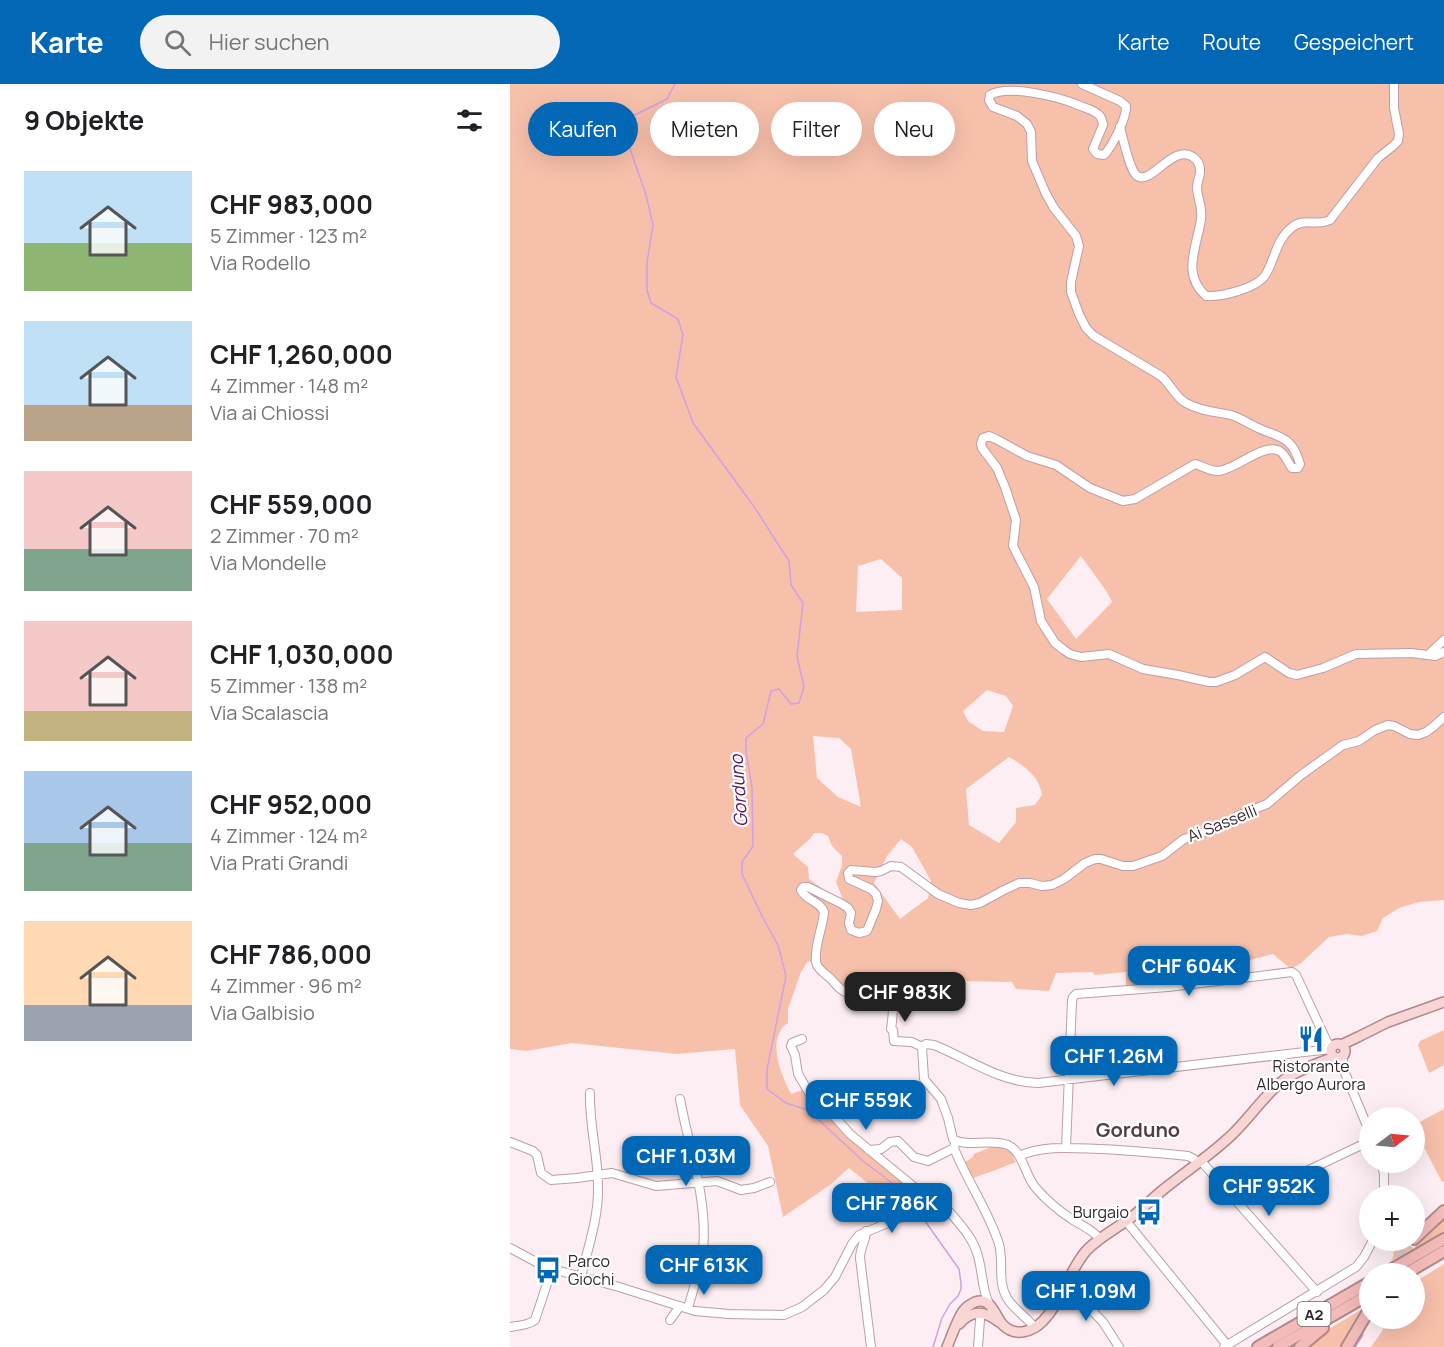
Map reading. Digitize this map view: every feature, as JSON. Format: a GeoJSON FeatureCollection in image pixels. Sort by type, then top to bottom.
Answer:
{"type":"FeatureCollection","features":[{"type":"Feature","properties":{"kind":"highway"},"geometry":{"type":"LineString","coordinates":[[1425,1229],[1444,1211]]}},
{"type":"Feature","properties":{"kind":"highway"},"geometry":{"type":"LineString","coordinates":[[1403,1263],[1444,1239]]}},
{"type":"Feature","properties":{"kind":"highway"},"geometry":{"type":"LineString","coordinates":[[1424,1263],[1444,1251]]}},
{"type":"Feature","properties":{"kind":"highway","name":"A2"},"geometry":{"type":"LineString","coordinates":[[1258,1347],[1359,1288]]}},
{"type":"Feature","properties":{"kind":"highway","name":"A2"},"geometry":{"type":"LineString","coordinates":[[1278,1347],[1359,1301]]}},
{"type":"Feature","properties":{"kind":"highway","name":"A2"},"geometry":{"type":"LineString","coordinates":[[1300,1347],[1359,1303]]}},
{"type":"Feature","properties":{"kind":"highway"},"geometry":{"type":"LineString","coordinates":[[1347,1347],[1359,1327]]}},
{"type":"Feature","properties":{"kind":"main road"},"geometry":{"type":"LineString","coordinates":[[959,1324],[968,1316],[976,1313],[991,1316],[1010,1330],[1020,1332],[1035,1328],[1059,1300],[1082,1257],[1100,1239],[1126,1221],[1232,1136],[1264,1098],[1293,1074],[1382,1024],[1444,1002]]}},
{"type":"Feature","properties":{"kind":"main road"},"geometry":{"type":"LineString","coordinates":[[947,1347],[962,1314],[974,1302],[986,1302],[1004,1326]]}},
{"type":"Feature","properties":{"kind":"street"},"geometry":{"type":"LineString","coordinates":[[1082,84],[1124,104],[1127,109],[1104,155],[1095,153],[1094,147],[1103,125],[1099,115],[1092,110],[1059,97],[1029,91],[997,91],[992,93],[989,103],[993,107],[1017,116],[1027,124],[1031,132],[1032,161],[1046,194],[1076,236],[1078,246],[1071,288],[1079,314],[1088,331],[1161,376],[1186,404],[1201,410],[1237,417],[1287,440],[1300,464],[1298,468],[1292,468],[1282,452],[1271,448],[1233,467],[1220,470],[1212,470],[1195,464],[1135,499],[1123,501],[1089,488],[1056,465],[1027,456],[989,436],[983,438],[982,448],[994,462],[1016,520],[1013,546],[1034,586],[1044,628],[1055,643],[1076,656],[1109,654],[1143,669],[1209,682],[1216,682],[1235,675],[1266,657],[1289,673],[1297,675],[1323,668],[1356,654],[1411,653],[1435,656],[1444,652]]}},
{"type":"Feature","properties":{"kind":"street"},"geometry":{"type":"LineString","coordinates":[[1120,127],[1130,161],[1138,177],[1149,176],[1170,159],[1182,155],[1191,156],[1198,162],[1200,169],[1197,188],[1202,213],[1191,265],[1192,274],[1206,296],[1234,293],[1265,276],[1281,238],[1291,227],[1301,222],[1321,223],[1330,220],[1378,158],[1397,142],[1399,134],[1394,108],[1394,84]]}},
{"type":"Feature","properties":{"kind":"street"},"geometry":{"type":"LineString","coordinates":[[1428,655],[1444,640]]}},
{"type":"Feature","properties":{"kind":"street","name":"Ai Sasselli"},"geometry":{"type":"LineString","coordinates":[[922,1047],[912,1042],[894,1041],[891,1029],[893,1005],[891,990],[885,984],[874,982],[852,993],[846,993],[819,967],[816,959],[824,912],[820,905],[804,895],[801,890],[803,887],[810,888],[845,906],[850,913],[851,930],[864,933],[868,930],[878,905],[877,898],[871,889],[849,879],[848,873],[851,870],[878,872],[891,866],[898,866],[904,868],[938,894],[966,905],[976,904],[1019,884],[1053,885],[1085,863],[1095,859],[1128,867],[1140,864],[1167,853],[1184,839],[1214,829],[1237,816],[1268,804],[1340,746],[1359,741],[1385,726],[1418,735],[1426,732],[1444,717]]}},
{"type":"Feature","properties":{"kind":"street"},"geometry":{"type":"LineString","coordinates":[[1066,1148],[1072,1001],[1079,993],[1168,987],[1292,972],[1296,975],[1327,1042],[1337,1051],[1359,1107]]}},
{"type":"Feature","properties":{"kind":"street"},"geometry":{"type":"LineString","coordinates":[[802,1039],[793,1042],[791,1046],[798,1074],[805,1089],[850,1134],[925,1196],[930,1205]]}},
{"type":"Feature","properties":{"kind":"street"},"geometry":{"type":"LineString","coordinates":[[1035,1328],[1010,1302],[1004,1291],[1001,1281],[999,1244],[986,1212],[965,1173],[941,1099],[924,1079],[922,1047],[926,1044],[936,1045],[992,1073],[1018,1081],[1038,1083],[1337,1051]]}},
{"type":"Feature","properties":{"kind":"street"},"geometry":{"type":"LineString","coordinates":[[1310,1053],[1316,1062]]}},
{"type":"Feature","properties":{"kind":"street"},"geometry":{"type":"LineString","coordinates":[[581,1278],[591,1245],[598,1201],[598,1175],[589,1106],[590,1093]]}},
{"type":"Feature","properties":{"kind":"street"},"geometry":{"type":"LineString","coordinates":[[670,1320],[684,1307],[696,1277],[702,1255],[703,1238],[701,1193],[680,1100]]}},
{"type":"Feature","properties":{"kind":"street"},"geometry":{"type":"LineString","coordinates":[[869,1150],[881,1149],[890,1142],[898,1142],[914,1157],[928,1161],[954,1141],[1005,1144],[1018,1156],[1033,1185],[1066,1215],[1095,1233],[1100,1239]]}},
{"type":"Feature","properties":{"kind":"street"},"geometry":{"type":"LineString","coordinates":[[510,1142],[533,1151],[537,1155],[541,1173],[548,1179],[559,1180],[608,1173],[619,1174],[648,1185],[717,1181],[741,1190],[770,1182]]}},
{"type":"Feature","properties":{"kind":"street"},"geometry":{"type":"LineString","coordinates":[[1239,1203],[1359,1146]]}},
{"type":"Feature","properties":{"kind":"street"},"geometry":{"type":"LineString","coordinates":[[1018,1156],[1033,1151],[1066,1148],[1128,1150],[1188,1156],[1199,1162],[1239,1203],[1317,1292]]}},
{"type":"Feature","properties":{"kind":"street"},"geometry":{"type":"LineString","coordinates":[[510,1248],[552,1269],[702,1312],[784,1315],[796,1311],[828,1286],[859,1235],[930,1205],[938,1204],[946,1207],[971,1238],[978,1254],[981,1288],[991,1316]]}},
{"type":"Feature","properties":{"kind":"street"},"geometry":{"type":"LineString","coordinates":[[1126,1221],[1225,1346],[1356,1267],[1367,1251]]}},
{"type":"Feature","properties":{"kind":"street"},"geometry":{"type":"LineString","coordinates":[[866,1231],[860,1258],[871,1347]]}},
{"type":"Feature","properties":{"kind":"street"},"geometry":{"type":"LineString","coordinates":[[510,1327],[535,1320],[552,1269]]}},
{"type":"Feature","properties":{"kind":"street"},"geometry":{"type":"LineString","coordinates":[[1067,1285],[1103,1322],[1119,1347]]}},
{"type":"Feature","properties":{"kind":"street"},"geometry":{"type":"LineString","coordinates":[[967,1307],[981,1288]]}},
{"type":"Feature","properties":{"kind":"street"},"geometry":{"type":"LineString","coordinates":[[959,1324],[967,1313],[986,1302]]}},
{"type":"Feature","properties":{"kind":"street"},"geometry":{"type":"LineString","coordinates":[[978,1347],[980,1320]]}},
{"type":"Feature","properties":{"kind":"shaded area"},"geometry":{"type":"Polygon","coordinates":[[[510,84],[1444,84],[1444,900],[1419,902],[1399,908],[1383,918],[1377,931],[1362,936],[1347,934],[1329,937],[1301,963],[1291,969],[1273,954],[1227,966],[1204,982],[1126,990],[1126,972],[1095,975],[1092,972],[1056,973],[1049,991],[1016,989],[1012,982],[961,981],[925,977],[883,983],[850,993],[817,964],[808,961],[801,972],[788,1009],[788,1023],[782,1028],[776,1045],[781,1071],[791,1094],[805,1089],[919,1194],[919,1205],[903,1212],[849,1168],[830,1185],[783,1217],[768,1146],[740,1105],[735,1049],[677,1054],[572,1043],[526,1051],[510,1049],[510,84]],[[1081,556],[1047,599],[1076,639],[1112,602],[1081,556]],[[881,559],[858,566],[856,612],[902,610],[902,578],[881,559]],[[987,690],[963,711],[968,721],[983,731],[1004,732],[1013,706],[1006,696],[987,690]],[[813,736],[817,778],[838,797],[861,807],[851,749],[839,738],[813,736]],[[1009,757],[966,789],[969,825],[999,843],[1016,822],[1016,808],[1035,805],[1042,795],[1035,777],[1009,757]],[[814,833],[793,854],[808,867],[809,879],[834,897],[843,900],[836,882],[842,865],[842,856],[832,846],[828,836],[814,833]],[[901,839],[887,856],[874,883],[900,919],[928,898],[931,881],[912,847],[901,839]]]}},
{"type":"Feature","properties":{"kind":"shaded area"},"geometry":{"type":"Polygon","coordinates":[[[1444,1030],[1444,1065],[1429,1073],[1418,1045],[1420,1041],[1444,1030]]]}},
{"type":"Feature","properties":{"kind":"shaded area"},"geometry":{"type":"Polygon","coordinates":[[[1444,1109],[1444,1181],[1442,1182],[1425,1149],[1425,1119],[1444,1109]]]}},
{"type":"Feature","properties":{"kind":"shaded area"},"geometry":{"type":"Polygon","coordinates":[[[991,1147],[1005,1147],[1010,1150],[1016,1162],[970,1179],[963,1163],[972,1158],[974,1154],[991,1147]]]}},
{"type":"Feature","properties":{"kind":"shaded area"},"geometry":{"type":"Polygon","coordinates":[[[1444,1214],[1444,1232],[1425,1243],[1425,1232],[1444,1214]]]}},
{"type":"Feature","properties":{"kind":"shaded area"},"geometry":{"type":"Polygon","coordinates":[[[1394,1251],[1410,1251],[1392,1261],[1394,1251]]]}},
{"type":"Feature","properties":{"kind":"shaded area"},"geometry":{"type":"Polygon","coordinates":[[[1444,1264],[1444,1347],[1371,1347],[1383,1329],[1425,1329],[1425,1276],[1444,1264]]]}},
{"type":"Feature","properties":{"kind":"shaded area"},"geometry":{"type":"Polygon","coordinates":[[[1359,1311],[1359,1321],[1342,1347],[1306,1347],[1327,1330],[1359,1311]]]}},
{"type":"Feature","properties":{"kind":"waterway","name":"Gorduno"},"geometry":{"type":"LineString","coordinates":[[675,84],[667,99],[633,116],[628,143],[646,195],[653,225],[647,263],[647,290],[651,303],[678,319],[683,335],[676,377],[693,423],[755,508],[789,561],[791,585],[803,603],[797,656],[804,687],[799,703],[791,704],[779,689],[771,691],[763,724],[746,738],[752,788],[753,846],[742,862],[742,874],[778,945],[786,976],[767,1070],[767,1089],[786,1103],[808,1110],[863,1161],[900,1189],[915,1208]]}},
{"type":"Feature","properties":{"kind":"waterway","name":"Gorduno"},"geometry":{"type":"LineString","coordinates":[[920,1214],[959,1269],[961,1283],[958,1296],[942,1318],[933,1347]]}},
{"type":"Feature","properties":{"kind":"waterway"},"geometry":{"type":"LineString","coordinates":[[1355,1347],[1363,1335]]}},
{"type":"Feature","properties":{"kind":"tunnel"},"geometry":{"type":"LineString","coordinates":[[1396,1263],[1405,1251]]}},
{"type":"Feature","properties":{"kind":"place","name":"Ristorante Albergo Aurora"},"geometry":{"type":"Point","coordinates":[1311,1039]}},
{"type":"Feature","properties":{"kind":"place","name":"Burgaio"},"geometry":{"type":"Point","coordinates":[1149,1212]}},
{"type":"Feature","properties":{"kind":"place","name":"Parco Giochi"},"geometry":{"type":"Point","coordinates":[548,1270]}},
{"type":"Feature","properties":{"kind":"district","name":"Gorduno"},"geometry":{"type":"Point","coordinates":[1138,1129]}}]}
